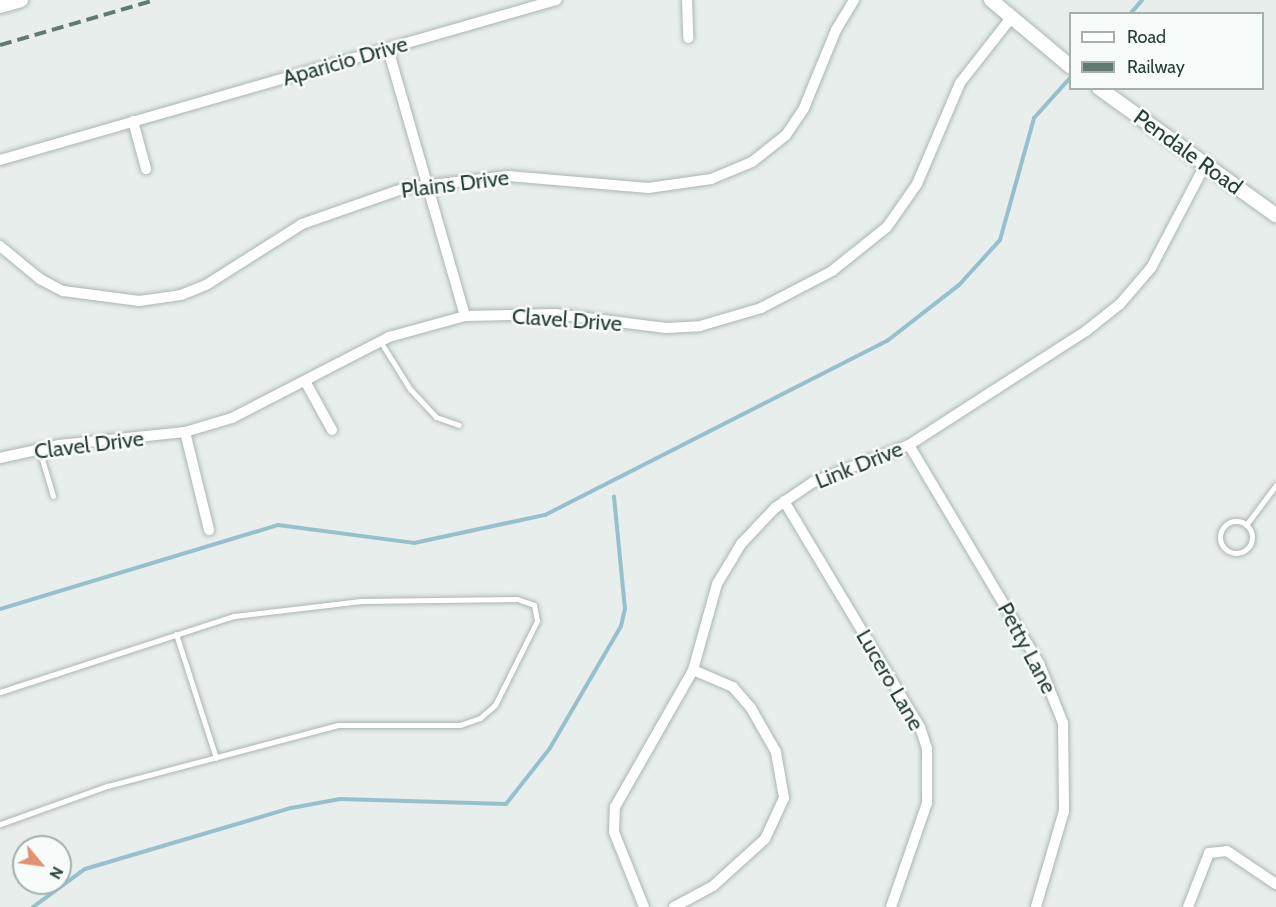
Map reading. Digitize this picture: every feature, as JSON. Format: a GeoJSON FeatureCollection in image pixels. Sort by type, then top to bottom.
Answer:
{"type":"FeatureCollection","features":[{"type":"Feature","properties":{"kind":"street"},"geometry":{"type":"LineString","coordinates":[[0,6],[21,0]]}},
{"type":"Feature","properties":{"kind":"street","name":"Aparicio Drive"},"geometry":{"type":"LineString","coordinates":[[0,160],[556,0]]}},
{"type":"Feature","properties":{"kind":"street"},"geometry":{"type":"LineString","coordinates":[[687,0],[688,38]]}},
{"type":"Feature","properties":{"kind":"street","name":"Plains Drive"},"geometry":{"type":"LineString","coordinates":[[0,246],[40,279],[63,291],[121,302],[159,299],[214,281],[330,211],[377,194],[428,185],[508,176],[648,188],[732,172],[768,152],[794,123],[854,0]]}},
{"type":"Feature","properties":{"kind":"street"},"geometry":{"type":"LineString","coordinates":[[990,0],[1069,64]]}},
{"type":"Feature","properties":{"kind":"street","name":"Clavel Drive"},"geometry":{"type":"LineString","coordinates":[[0,458],[39,449],[185,432],[232,418],[380,341],[465,316],[555,314],[666,328],[700,326],[761,308],[806,286],[870,244],[905,204],[960,83],[1011,18]]}},
{"type":"Feature","properties":{"kind":"street"},"geometry":{"type":"LineString","coordinates":[[388,49],[465,316]]}},
{"type":"Feature","properties":{"kind":"street","name":"Pendale Road"},"geometry":{"type":"LineString","coordinates":[[1102,90],[1276,215]]}},
{"type":"Feature","properties":{"kind":"street"},"geometry":{"type":"LineString","coordinates":[[133,122],[146,169]]}},
{"type":"Feature","properties":{"kind":"street","name":"Link Drive"},"geometry":{"type":"LineString","coordinates":[[644,907],[614,832],[615,807],[693,670],[704,622],[729,563],[756,527],[784,501],[827,475],[909,445],[1086,331],[1120,304],[1151,268],[1206,165]]}},
{"type":"Feature","properties":{"kind":"street"},"geometry":{"type":"LineString","coordinates":[[305,381],[332,430]]}},
{"type":"Feature","properties":{"kind":"street"},"geometry":{"type":"LineString","coordinates":[[185,432],[209,530]]}},
{"type":"Feature","properties":{"kind":"street","name":"Petty Lane"},"geometry":{"type":"LineString","coordinates":[[909,445],[1039,663],[1063,723],[1064,811],[1036,907]]}},
{"type":"Feature","properties":{"kind":"street","name":"Lucero Lane"},"geometry":{"type":"LineString","coordinates":[[784,501],[920,727],[927,749],[927,803],[891,907]]}},
{"type":"Feature","properties":{"kind":"street"},"geometry":{"type":"LineString","coordinates":[[674,907],[713,886],[765,839],[783,798],[776,752],[751,708],[733,687],[693,670]]}},
{"type":"Feature","properties":{"kind":"street"},"geometry":{"type":"LineString","coordinates":[[1188,907],[1209,853],[1227,851],[1276,884]]}},
{"type":"Feature","properties":{"kind":"lane"},"geometry":{"type":"LineString","coordinates":[[380,341],[410,389],[436,417],[459,425]]}},
{"type":"Feature","properties":{"kind":"lane"},"geometry":{"type":"LineString","coordinates":[[39,449],[53,496]]}},
{"type":"Feature","properties":{"kind":"lane"},"geometry":{"type":"LineString","coordinates":[[1246,525],[1276,485]]}},
{"type":"Feature","properties":{"kind":"lane"},"geometry":{"type":"LineString","coordinates":[[1231,522],[1246,525],[1252,539],[1248,548],[1234,553],[1224,549],[1222,529],[1231,522]]}},
{"type":"Feature","properties":{"kind":"lane"},"geometry":{"type":"LineString","coordinates":[[0,692],[234,616],[360,601],[517,598],[534,604],[537,621],[495,705],[480,718],[460,725],[338,725],[107,786],[0,824]]}},
{"type":"Feature","properties":{"kind":"lane"},"geometry":{"type":"LineString","coordinates":[[176,634],[216,758]]}},
{"type":"Feature","properties":{"kind":"waterway"},"geometry":{"type":"LineString","coordinates":[[1132,12],[1142,0]]}},
{"type":"Feature","properties":{"kind":"waterway"},"geometry":{"type":"LineString","coordinates":[[0,609],[278,525],[414,543],[545,515],[887,341],[959,285],[1000,240],[1034,118],[1069,79]]}},
{"type":"Feature","properties":{"kind":"waterway"},"geometry":{"type":"LineString","coordinates":[[33,907],[85,869],[291,808],[340,799],[506,804],[550,748],[621,626],[625,609],[614,497]]}},
{"type":"Feature","properties":{"kind":"railway"},"geometry":{"type":"LineString","coordinates":[[0,45],[155,0]]}}]}
